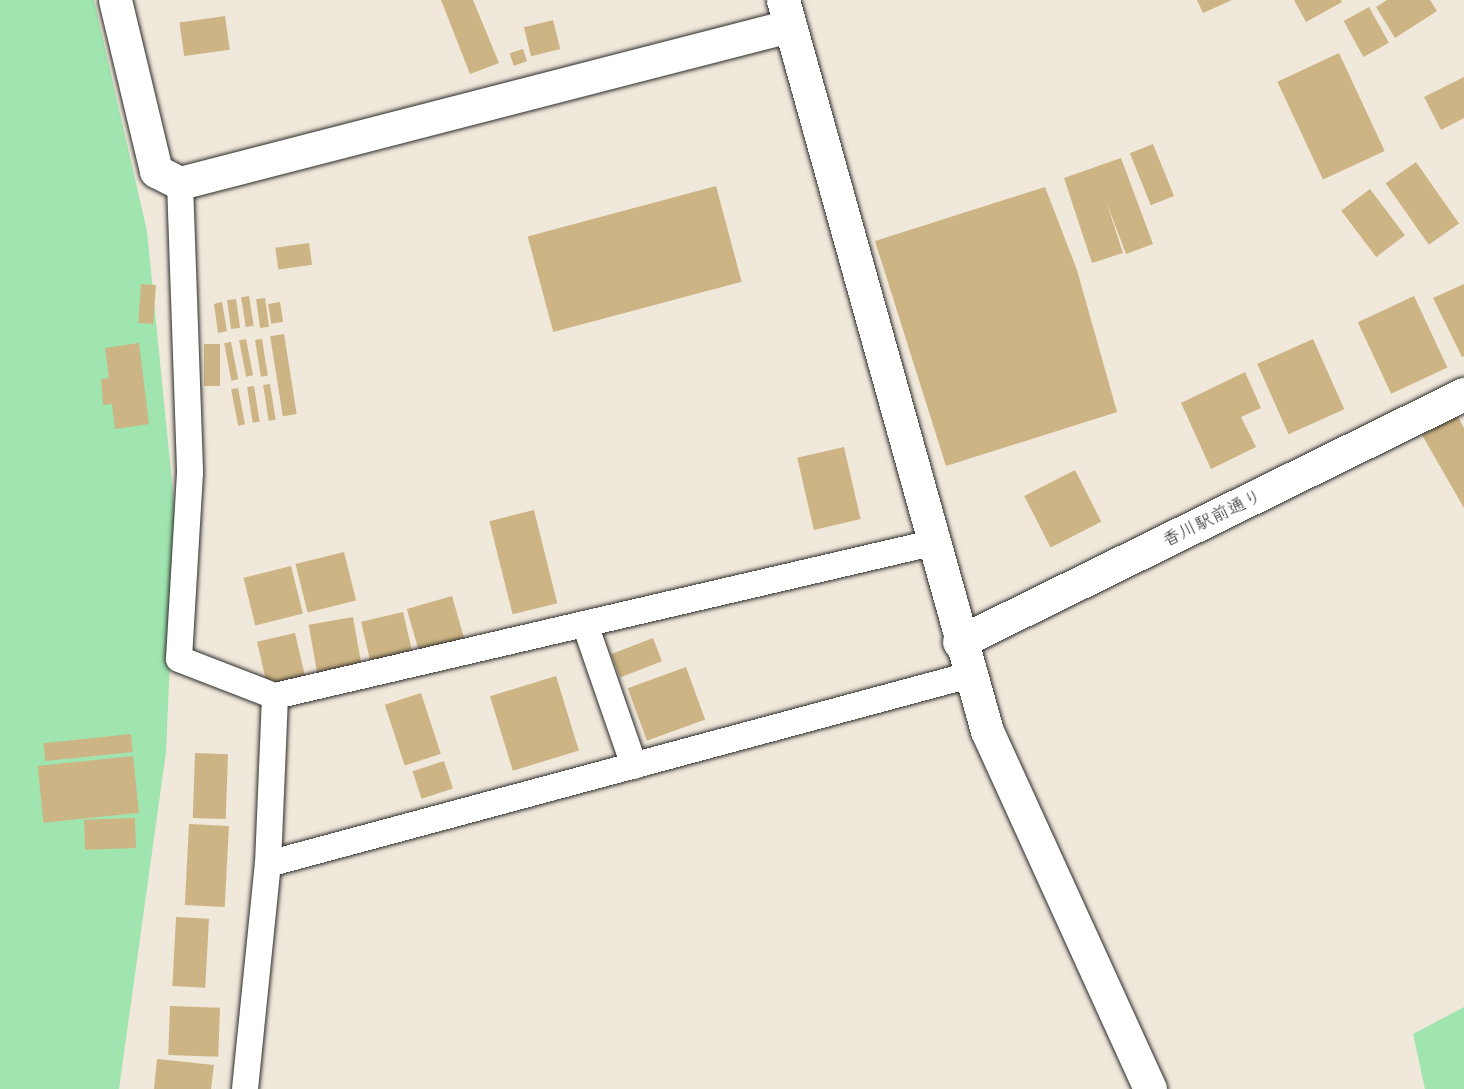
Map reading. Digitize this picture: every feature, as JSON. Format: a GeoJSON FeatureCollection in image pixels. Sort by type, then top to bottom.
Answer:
{"type":"FeatureCollection","features":[{"type":"Feature","properties":{"kind":"street"},"geometry":{"type":"LineString","coordinates":[[115,0],[156,171],[180,183],[786,13],[959,642],[987,731],[1150,1089]]}},
{"type":"Feature","properties":{"kind":"street","name":"香川駅前通り"},"geometry":{"type":"LineString","coordinates":[[959,642],[1464,394]]}},
{"type":"Feature","properties":{"kind":"lane"},"geometry":{"type":"LineString","coordinates":[[180,183],[190,473],[179,659],[274,696],[586,627],[932,543]]}},
{"type":"Feature","properties":{"kind":"lane"},"geometry":{"type":"LineString","coordinates":[[586,627],[634,766]]}},
{"type":"Feature","properties":{"kind":"lane"},"geometry":{"type":"LineString","coordinates":[[268,864],[970,675]]}},
{"type":"Feature","properties":{"kind":"lane"},"geometry":{"type":"LineString","coordinates":[[245,1089],[268,864],[274,696]]}},
{"type":"Feature","properties":{"kind":"green space"},"geometry":{"type":"Polygon","coordinates":[[[0,0],[94,0],[147,231],[176,523],[166,752],[119,1089],[0,1089],[0,0]]]}},
{"type":"Feature","properties":{"kind":"green space"},"geometry":{"type":"Polygon","coordinates":[[[1464,1007],[1464,1089],[1425,1089],[1413,1034],[1464,1007]]]}},
{"type":"Feature","properties":{"kind":"building"},"geometry":{"type":"Polygon","coordinates":[[[441,0],[473,0],[499,63],[470,74],[441,0]]]}},
{"type":"Feature","properties":{"kind":"building"},"geometry":{"type":"Polygon","coordinates":[[[1197,0],[1232,0],[1203,13],[1197,0]]]}},
{"type":"Feature","properties":{"kind":"building"},"geometry":{"type":"Polygon","coordinates":[[[1294,0],[1341,0],[1342,2],[1306,22],[1294,0]]]}},
{"type":"Feature","properties":{"kind":"building"},"geometry":{"type":"Polygon","coordinates":[[[1387,0],[1430,0],[1437,11],[1395,38],[1376,7],[1387,0]]]}},
{"type":"Feature","properties":{"kind":"building"},"geometry":{"type":"Polygon","coordinates":[[[1369,7],[1389,43],[1364,57],[1344,21],[1369,7]]]}},
{"type":"Feature","properties":{"kind":"building"},"geometry":{"type":"Polygon","coordinates":[[[225,16],[230,50],[184,56],[179,22],[225,16]]]}},
{"type":"Feature","properties":{"kind":"building"},"geometry":{"type":"Polygon","coordinates":[[[553,20],[560,49],[531,56],[524,27],[553,20]]]}},
{"type":"Feature","properties":{"kind":"building"},"geometry":{"type":"Polygon","coordinates":[[[523,49],[527,61],[514,66],[510,53],[523,49]]]}},
{"type":"Feature","properties":{"kind":"building"},"geometry":{"type":"Polygon","coordinates":[[[1339,53],[1385,151],[1323,180],[1277,82],[1339,53]]]}},
{"type":"Feature","properties":{"kind":"building"},"geometry":{"type":"Polygon","coordinates":[[[1464,77],[1464,118],[1441,130],[1424,97],[1464,77]]]}},
{"type":"Feature","properties":{"kind":"building"},"geometry":{"type":"Polygon","coordinates":[[[1153,144],[1174,196],[1151,205],[1130,153],[1153,144]]]}},
{"type":"Feature","properties":{"kind":"building"},"geometry":{"type":"Polygon","coordinates":[[[1121,158],[1153,244],[1126,254],[1106,201],[1123,253],[1092,263],[1064,178],[1121,158]]]}},
{"type":"Feature","properties":{"kind":"building"},"geometry":{"type":"Polygon","coordinates":[[[1416,162],[1459,223],[1429,245],[1386,183],[1416,162]]]}},
{"type":"Feature","properties":{"kind":"building"},"geometry":{"type":"Polygon","coordinates":[[[716,186],[742,282],[553,332],[528,236],[716,186]]]}},
{"type":"Feature","properties":{"kind":"building"},"geometry":{"type":"Polygon","coordinates":[[[1045,187],[1077,270],[1117,412],[946,466],[875,241],[1045,187]]]}},
{"type":"Feature","properties":{"kind":"building"},"geometry":{"type":"Polygon","coordinates":[[[1370,189],[1405,235],[1376,257],[1341,211],[1370,189]]]}},
{"type":"Feature","properties":{"kind":"building"},"geometry":{"type":"Polygon","coordinates":[[[309,243],[312,265],[278,270],[275,248],[309,243]]]}},
{"type":"Feature","properties":{"kind":"building"},"geometry":{"type":"Polygon","coordinates":[[[141,284],[156,285],[153,324],[138,323],[141,284]]]}},
{"type":"Feature","properties":{"kind":"building"},"geometry":{"type":"Polygon","coordinates":[[[1464,284],[1464,356],[1462,357],[1433,298],[1464,284]]]}},
{"type":"Feature","properties":{"kind":"building"},"geometry":{"type":"Polygon","coordinates":[[[249,296],[254,326],[246,327],[241,297],[249,296]]]}},
{"type":"Feature","properties":{"kind":"building"},"geometry":{"type":"Polygon","coordinates":[[[1414,296],[1447,368],[1391,394],[1358,322],[1414,296]]]}},
{"type":"Feature","properties":{"kind":"building"},"geometry":{"type":"Polygon","coordinates":[[[265,298],[269,327],[260,328],[256,299],[265,298]]]}},
{"type":"Feature","properties":{"kind":"building"},"geometry":{"type":"Polygon","coordinates":[[[236,299],[240,328],[231,329],[227,300],[236,299]]]}},
{"type":"Feature","properties":{"kind":"building"},"geometry":{"type":"Polygon","coordinates":[[[222,302],[227,331],[218,333],[214,304],[222,302]]]}},
{"type":"Feature","properties":{"kind":"building"},"geometry":{"type":"Polygon","coordinates":[[[280,302],[283,322],[271,324],[268,304],[280,302]]]}},
{"type":"Feature","properties":{"kind":"building"},"geometry":{"type":"Polygon","coordinates":[[[284,334],[297,414],[283,416],[270,336],[284,334]]]}},
{"type":"Feature","properties":{"kind":"building"},"geometry":{"type":"Polygon","coordinates":[[[246,339],[253,375],[246,377],[239,340],[246,339]]]}},
{"type":"Feature","properties":{"kind":"building"},"geometry":{"type":"Polygon","coordinates":[[[262,339],[268,376],[261,377],[255,340],[262,339]]]}},
{"type":"Feature","properties":{"kind":"building"},"geometry":{"type":"Polygon","coordinates":[[[1313,339],[1344,409],[1289,434],[1257,364],[1313,339]]]}},
{"type":"Feature","properties":{"kind":"building"},"geometry":{"type":"Polygon","coordinates":[[[231,342],[238,379],[231,381],[224,343],[231,342]]]}},
{"type":"Feature","properties":{"kind":"building"},"geometry":{"type":"Polygon","coordinates":[[[139,343],[149,424],[115,429],[112,404],[103,405],[101,379],[109,378],[105,348],[139,343]]]}},
{"type":"Feature","properties":{"kind":"building"},"geometry":{"type":"Polygon","coordinates":[[[204,344],[220,344],[220,386],[204,386],[204,344]]]}},
{"type":"Feature","properties":{"kind":"building"},"geometry":{"type":"Polygon","coordinates":[[[1245,372],[1261,408],[1241,417],[1256,447],[1211,469],[1181,403],[1245,372]]]}},
{"type":"Feature","properties":{"kind":"building"},"geometry":{"type":"Polygon","coordinates":[[[270,384],[276,420],[269,421],[263,385],[270,384]]]}},
{"type":"Feature","properties":{"kind":"building"},"geometry":{"type":"Polygon","coordinates":[[[254,386],[260,422],[253,423],[247,387],[254,386]]]}},
{"type":"Feature","properties":{"kind":"building"},"geometry":{"type":"Polygon","coordinates":[[[238,388],[245,424],[238,426],[231,389],[238,388]]]}},
{"type":"Feature","properties":{"kind":"building"},"geometry":{"type":"Polygon","coordinates":[[[1457,415],[1464,428],[1464,508],[1422,435],[1457,415]]]}},
{"type":"Feature","properties":{"kind":"building"},"geometry":{"type":"Polygon","coordinates":[[[844,447],[861,519],[814,530],[797,458],[844,447]]]}},
{"type":"Feature","properties":{"kind":"building"},"geometry":{"type":"Polygon","coordinates":[[[1075,470],[1101,522],[1051,548],[1024,496],[1075,470]]]}},
{"type":"Feature","properties":{"kind":"building"},"geometry":{"type":"Polygon","coordinates":[[[534,510],[557,603],[513,614],[489,521],[534,510]]]}},
{"type":"Feature","properties":{"kind":"building"},"geometry":{"type":"Polygon","coordinates":[[[344,552],[356,601],[308,613],[295,564],[344,552]]]}},
{"type":"Feature","properties":{"kind":"building"},"geometry":{"type":"Polygon","coordinates":[[[291,566],[303,614],[255,625],[243,578],[291,566]]]}},
{"type":"Feature","properties":{"kind":"building"},"geometry":{"type":"Polygon","coordinates":[[[452,596],[465,640],[420,653],[407,609],[452,596]]]}},
{"type":"Feature","properties":{"kind":"building"},"geometry":{"type":"Polygon","coordinates":[[[403,612],[413,656],[371,666],[361,622],[403,612]]]}},
{"type":"Feature","properties":{"kind":"building"},"geometry":{"type":"Polygon","coordinates":[[[353,617],[362,669],[318,677],[309,625],[353,617]]]}},
{"type":"Feature","properties":{"kind":"building"},"geometry":{"type":"Polygon","coordinates":[[[295,633],[306,681],[268,690],[257,642],[295,633]]]}},
{"type":"Feature","properties":{"kind":"building"},"geometry":{"type":"Polygon","coordinates":[[[653,638],[662,661],[620,677],[611,654],[653,638]]]}},
{"type":"Feature","properties":{"kind":"building"},"geometry":{"type":"Polygon","coordinates":[[[686,667],[705,720],[647,741],[628,688],[686,667]]]}},
{"type":"Feature","properties":{"kind":"building"},"geometry":{"type":"Polygon","coordinates":[[[556,676],[579,751],[513,771],[490,696],[556,676]]]}},
{"type":"Feature","properties":{"kind":"building"},"geometry":{"type":"Polygon","coordinates":[[[421,693],[441,754],[405,766],[385,705],[421,693]]]}},
{"type":"Feature","properties":{"kind":"building"},"geometry":{"type":"Polygon","coordinates":[[[131,734],[133,752],[45,761],[43,743],[131,734]]]}},
{"type":"Feature","properties":{"kind":"building"},"geometry":{"type":"Polygon","coordinates":[[[195,753],[228,754],[226,819],[193,818],[195,753]]]}},
{"type":"Feature","properties":{"kind":"building"},"geometry":{"type":"Polygon","coordinates":[[[133,756],[139,813],[43,823],[38,766],[133,756]]]}},
{"type":"Feature","properties":{"kind":"building"},"geometry":{"type":"Polygon","coordinates":[[[444,761],[453,789],[422,799],[413,771],[444,761]]]}},
{"type":"Feature","properties":{"kind":"building"},"geometry":{"type":"Polygon","coordinates":[[[135,818],[136,848],[85,850],[84,820],[135,818]]]}},
{"type":"Feature","properties":{"kind":"building"},"geometry":{"type":"Polygon","coordinates":[[[189,824],[229,826],[225,907],[185,905],[189,824]]]}},
{"type":"Feature","properties":{"kind":"building"},"geometry":{"type":"Polygon","coordinates":[[[176,917],[209,919],[205,988],[172,986],[176,917]]]}},
{"type":"Feature","properties":{"kind":"building"},"geometry":{"type":"Polygon","coordinates":[[[170,1006],[220,1008],[218,1057],[168,1055],[170,1006]]]}},
{"type":"Feature","properties":{"kind":"building"},"geometry":{"type":"Polygon","coordinates":[[[157,1059],[214,1065],[211,1089],[154,1089],[157,1059]]]}}]}
